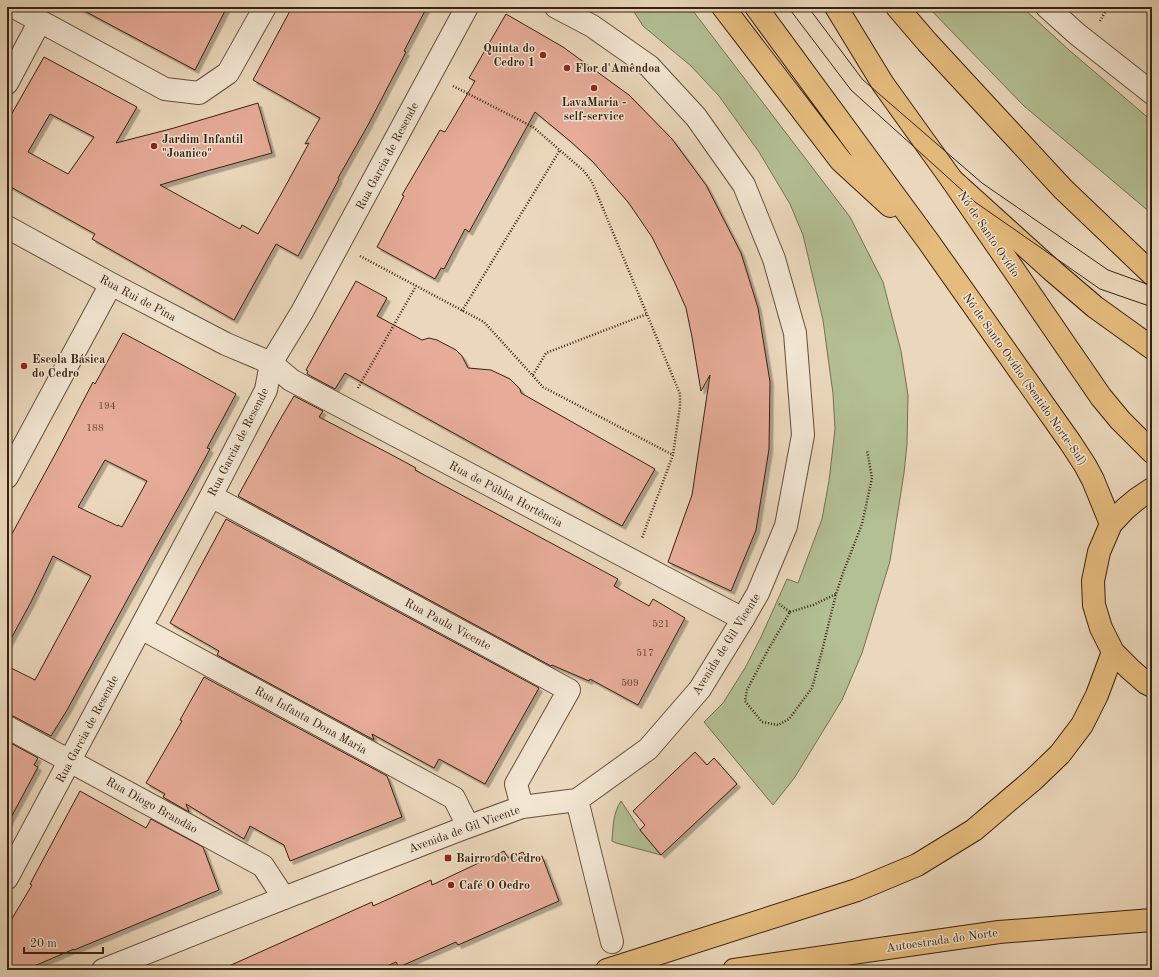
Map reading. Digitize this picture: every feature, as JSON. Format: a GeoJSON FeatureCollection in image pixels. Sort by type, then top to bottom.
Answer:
{"type":"FeatureCollection","features":[{"type":"Feature","properties":{"kind":"main road"},"geometry":{"type":"LineString","coordinates":[[723,7],[841,161],[928,241]]}},
{"type":"Feature","properties":{"kind":"main road"},"geometry":{"type":"LineString","coordinates":[[756,7],[928,241]]}},
{"type":"Feature","properties":{"kind":"main road","name":"Nó de Santo Ovídio"},"geometry":{"type":"LineString","coordinates":[[836,7],[883,84],[952,180],[1101,397],[1120,420],[1152,452]]}},
{"type":"Feature","properties":{"kind":"main road"},"geometry":{"type":"LineString","coordinates":[[851,7],[883,84]]}},
{"type":"Feature","properties":{"kind":"main road"},"geometry":{"type":"LineString","coordinates":[[897,7],[927,42],[1063,189],[1152,274]]}},
{"type":"Feature","properties":{"kind":"main road"},"geometry":{"type":"LineString","coordinates":[[952,180],[1095,307],[1152,348]]}},
{"type":"Feature","properties":{"kind":"main road","name":"Nó de Santo Ovídio (Sentido Norte-Sul)"},"geometry":{"type":"LineString","coordinates":[[928,241],[1074,447],[1093,480],[1111,524]]}},
{"type":"Feature","properties":{"kind":"main road"},"geometry":{"type":"LineString","coordinates":[[1152,489],[1125,509],[1111,524],[1099,552],[1094,581],[1094,605],[1100,628],[1113,652],[1146,683],[1152,686]]}},
{"type":"Feature","properties":{"kind":"main road"},"geometry":{"type":"LineString","coordinates":[[607,970],[857,890],[917,865],[974,830],[1034,779],[1060,754],[1082,725],[1097,695],[1113,652]]}},
{"type":"Feature","properties":{"kind":"main road","name":"Autoestrada do Norte"},"geometry":{"type":"LineString","coordinates":[[734,970],[999,932],[1152,920]]}},
{"type":"Feature","properties":{"kind":"street"},"geometry":{"type":"LineString","coordinates":[[14,7],[165,89],[199,93],[228,73],[265,7]]}},
{"type":"Feature","properties":{"kind":"street","name":"Rua Garcia de Resende"},"geometry":{"type":"LineString","coordinates":[[7,878],[266,390],[271,363],[302,312],[467,7]]}},
{"type":"Feature","properties":{"kind":"street","name":"Avenida de Gil Vicente"},"geometry":{"type":"LineString","coordinates":[[103,970],[468,826],[522,807],[577,800],[648,749],[700,689],[758,593],[786,526],[803,436],[795,333],[774,259],[744,185],[696,118],[649,66],[592,26],[556,7]]}},
{"type":"Feature","properties":{"kind":"street"},"geometry":{"type":"LineString","coordinates":[[1048,7],[1077,34],[1152,93]]}},
{"type":"Feature","properties":{"kind":"street"},"geometry":{"type":"LineString","coordinates":[[7,83],[40,21]]}},
{"type":"Feature","properties":{"kind":"street","name":"Rua Rui de Pina"},"geometry":{"type":"LineString","coordinates":[[7,227],[111,284],[226,344],[271,363]]}},
{"type":"Feature","properties":{"kind":"street"},"geometry":{"type":"LineString","coordinates":[[7,477],[111,284]]}},
{"type":"Feature","properties":{"kind":"street","name":"Rua de Públia Hortência"},"geometry":{"type":"LineString","coordinates":[[271,363],[291,380],[743,619]]}},
{"type":"Feature","properties":{"kind":"street","name":"Rua Paula Vicente"},"geometry":{"type":"LineString","coordinates":[[211,496],[569,690],[516,784],[522,807]]}},
{"type":"Feature","properties":{"kind":"street","name":"Rua Infanta Dona Maria"},"geometry":{"type":"LineString","coordinates":[[141,628],[454,798],[468,826]]}},
{"type":"Feature","properties":{"kind":"street","name":"Rua Diogo Brandão"},"geometry":{"type":"LineString","coordinates":[[7,727],[263,866],[284,898]]}},
{"type":"Feature","properties":{"kind":"street"},"geometry":{"type":"LineString","coordinates":[[577,800],[612,942]]}},
{"type":"Feature","properties":{"kind":"path"},"geometry":{"type":"LineString","coordinates":[[458,88],[533,127],[584,171],[592,182],[680,394],[680,406],[673,455],[651,514]]}},
{"type":"Feature","properties":{"kind":"path"},"geometry":{"type":"LineString","coordinates":[[462,311],[560,150]]}},
{"type":"Feature","properties":{"kind":"path"},"geometry":{"type":"LineString","coordinates":[[338,245],[484,322],[544,387],[673,455]]}},
{"type":"Feature","properties":{"kind":"path"},"geometry":{"type":"LineString","coordinates":[[346,409],[416,286]]}},
{"type":"Feature","properties":{"kind":"path"},"geometry":{"type":"LineString","coordinates":[[533,375],[546,353],[646,314]]}},
{"type":"Feature","properties":{"kind":"path"},"geometry":{"type":"LineString","coordinates":[[836,594],[813,605],[790,612],[768,650],[747,690],[745,701],[762,722],[778,725],[789,719],[812,688],[836,594],[862,524],[871,486],[872,478],[867,450]]}},
{"type":"Feature","properties":{"kind":"path"},"geometry":{"type":"LineString","coordinates":[[774,600],[790,612]]}},
{"type":"Feature","properties":{"kind":"green space"},"geometry":{"type":"Polygon","coordinates":[[[631,7],[690,7],[850,217],[883,282],[901,351],[908,395],[907,444],[904,473],[890,561],[862,653],[842,700],[795,777],[773,805],[704,722],[723,703],[745,668],[761,637],[787,579],[798,583],[822,519],[829,481],[835,429],[833,394],[823,320],[803,235],[790,204],[759,152],[719,96],[691,66],[643,26],[631,7]]]}},
{"type":"Feature","properties":{"kind":"green space"},"geometry":{"type":"Polygon","coordinates":[[[928,7],[1022,7],[1069,50],[1152,121],[1152,214],[1024,106],[928,7]]]}},
{"type":"Feature","properties":{"kind":"green space"},"geometry":{"type":"Polygon","coordinates":[[[621,801],[640,830],[661,855],[612,841],[615,815],[621,801]]]}},
{"type":"Feature","properties":{"kind":"building"},"geometry":{"type":"Polygon","coordinates":[[[77,7],[227,7],[195,70],[77,7]]]}},
{"type":"Feature","properties":{"kind":"building"},"geometry":{"type":"Polygon","coordinates":[[[292,7],[427,7],[404,51],[406,52],[298,256],[276,244],[234,320],[92,239],[95,234],[9,186],[7,189],[7,122],[44,57],[137,107],[116,143],[174,128],[258,103],[272,153],[160,185],[240,229],[242,225],[258,234],[309,143],[305,144],[320,118],[253,80],[292,7]],[[50,114],[28,152],[68,174],[94,137],[50,114]]]}},
{"type":"Feature","properties":{"kind":"building"},"geometry":{"type":"Polygon","coordinates":[[[506,14],[563,47],[629,95],[672,139],[706,185],[741,253],[758,308],[770,382],[769,449],[756,530],[731,591],[668,562],[692,495],[710,375],[701,391],[686,308],[674,281],[652,237],[628,202],[592,161],[535,112],[469,232],[465,229],[444,269],[441,268],[435,279],[377,247],[404,196],[402,195],[440,130],[445,132],[475,81],[469,78],[506,14]]]}},
{"type":"Feature","properties":{"kind":"building"},"geometry":{"type":"Polygon","coordinates":[[[356,281],[387,298],[377,316],[422,340],[429,338],[437,340],[456,350],[462,356],[468,368],[491,370],[510,379],[520,389],[521,393],[655,469],[622,526],[345,373],[335,389],[307,374],[308,371],[306,370],[356,281]]]}},
{"type":"Feature","properties":{"kind":"building"},"geometry":{"type":"Polygon","coordinates":[[[123,333],[236,394],[207,448],[210,449],[189,488],[67,710],[51,736],[13,716],[7,715],[7,666],[35,680],[91,576],[53,556],[31,602],[7,646],[7,543],[93,382],[95,384],[123,333]],[[105,460],[78,507],[122,527],[147,481],[105,460]]]}},
{"type":"Feature","properties":{"kind":"building"},"geometry":{"type":"Polygon","coordinates":[[[294,396],[323,411],[319,417],[416,468],[415,470],[618,579],[614,586],[649,606],[653,599],[685,618],[638,705],[590,679],[589,681],[552,665],[551,666],[238,496],[294,396]]]}},
{"type":"Feature","properties":{"kind":"building"},"geometry":{"type":"Polygon","coordinates":[[[226,519],[539,688],[485,784],[439,759],[434,768],[372,734],[374,740],[217,655],[219,651],[170,623],[226,519]]]}},
{"type":"Feature","properties":{"kind":"building"},"geometry":{"type":"Polygon","coordinates":[[[204,677],[387,776],[402,817],[290,861],[284,845],[250,826],[244,839],[186,804],[189,812],[163,797],[165,794],[146,783],[182,721],[180,720],[204,677]]]}},
{"type":"Feature","properties":{"kind":"building"},"geometry":{"type":"Polygon","coordinates":[[[7,741],[38,758],[34,765],[38,767],[7,825],[7,741]]]}},
{"type":"Feature","properties":{"kind":"building"},"geometry":{"type":"Polygon","coordinates":[[[695,752],[707,765],[714,758],[737,784],[661,855],[640,830],[645,825],[633,811],[695,752]]]}},
{"type":"Feature","properties":{"kind":"building"},"geometry":{"type":"Polygon","coordinates":[[[80,791],[146,828],[151,819],[203,847],[219,890],[25,970],[7,970],[7,927],[32,885],[30,884],[80,791]]]}},
{"type":"Feature","properties":{"kind":"building"},"geometry":{"type":"Polygon","coordinates":[[[504,851],[508,858],[523,852],[528,862],[542,856],[559,901],[458,945],[456,942],[399,967],[396,962],[378,970],[220,970],[372,902],[373,906],[431,880],[432,885],[504,851]]]}},
{"type":"Feature","properties":{"kind":"tram line"},"geometry":{"type":"LineString","coordinates":[[788,7],[851,90],[975,202],[1100,289],[1152,307]]}},
{"type":"Feature","properties":{"kind":"tram line"},"geometry":{"type":"LineString","coordinates":[[808,7],[863,80],[982,183],[1108,270],[1152,286]]}},
{"type":"Feature","properties":{"kind":"place","name":"Quinta do Cedro 1"},"geometry":{"type":"Point","coordinates":[543,55]}},
{"type":"Feature","properties":{"kind":"place","name":"Flor d'Amêndoa"},"geometry":{"type":"Point","coordinates":[567,68]}},
{"type":"Feature","properties":{"kind":"place","name":"LavaMaria - self-service"},"geometry":{"type":"Point","coordinates":[594,88]}},
{"type":"Feature","properties":{"kind":"place","name":"Jardim Infantil \"Joanico\""},"geometry":{"type":"Point","coordinates":[154,146]}},
{"type":"Feature","properties":{"kind":"place","name":"Escola Básica do Cedro"},"geometry":{"type":"Point","coordinates":[24,366]}},
{"type":"Feature","properties":{"kind":"place","name":"Bairro do Cedro"},"geometry":{"type":"Point","coordinates":[448,858]}},
{"type":"Feature","properties":{"kind":"place","name":"Café O Oedro"},"geometry":{"type":"Point","coordinates":[451,885]}}]}
